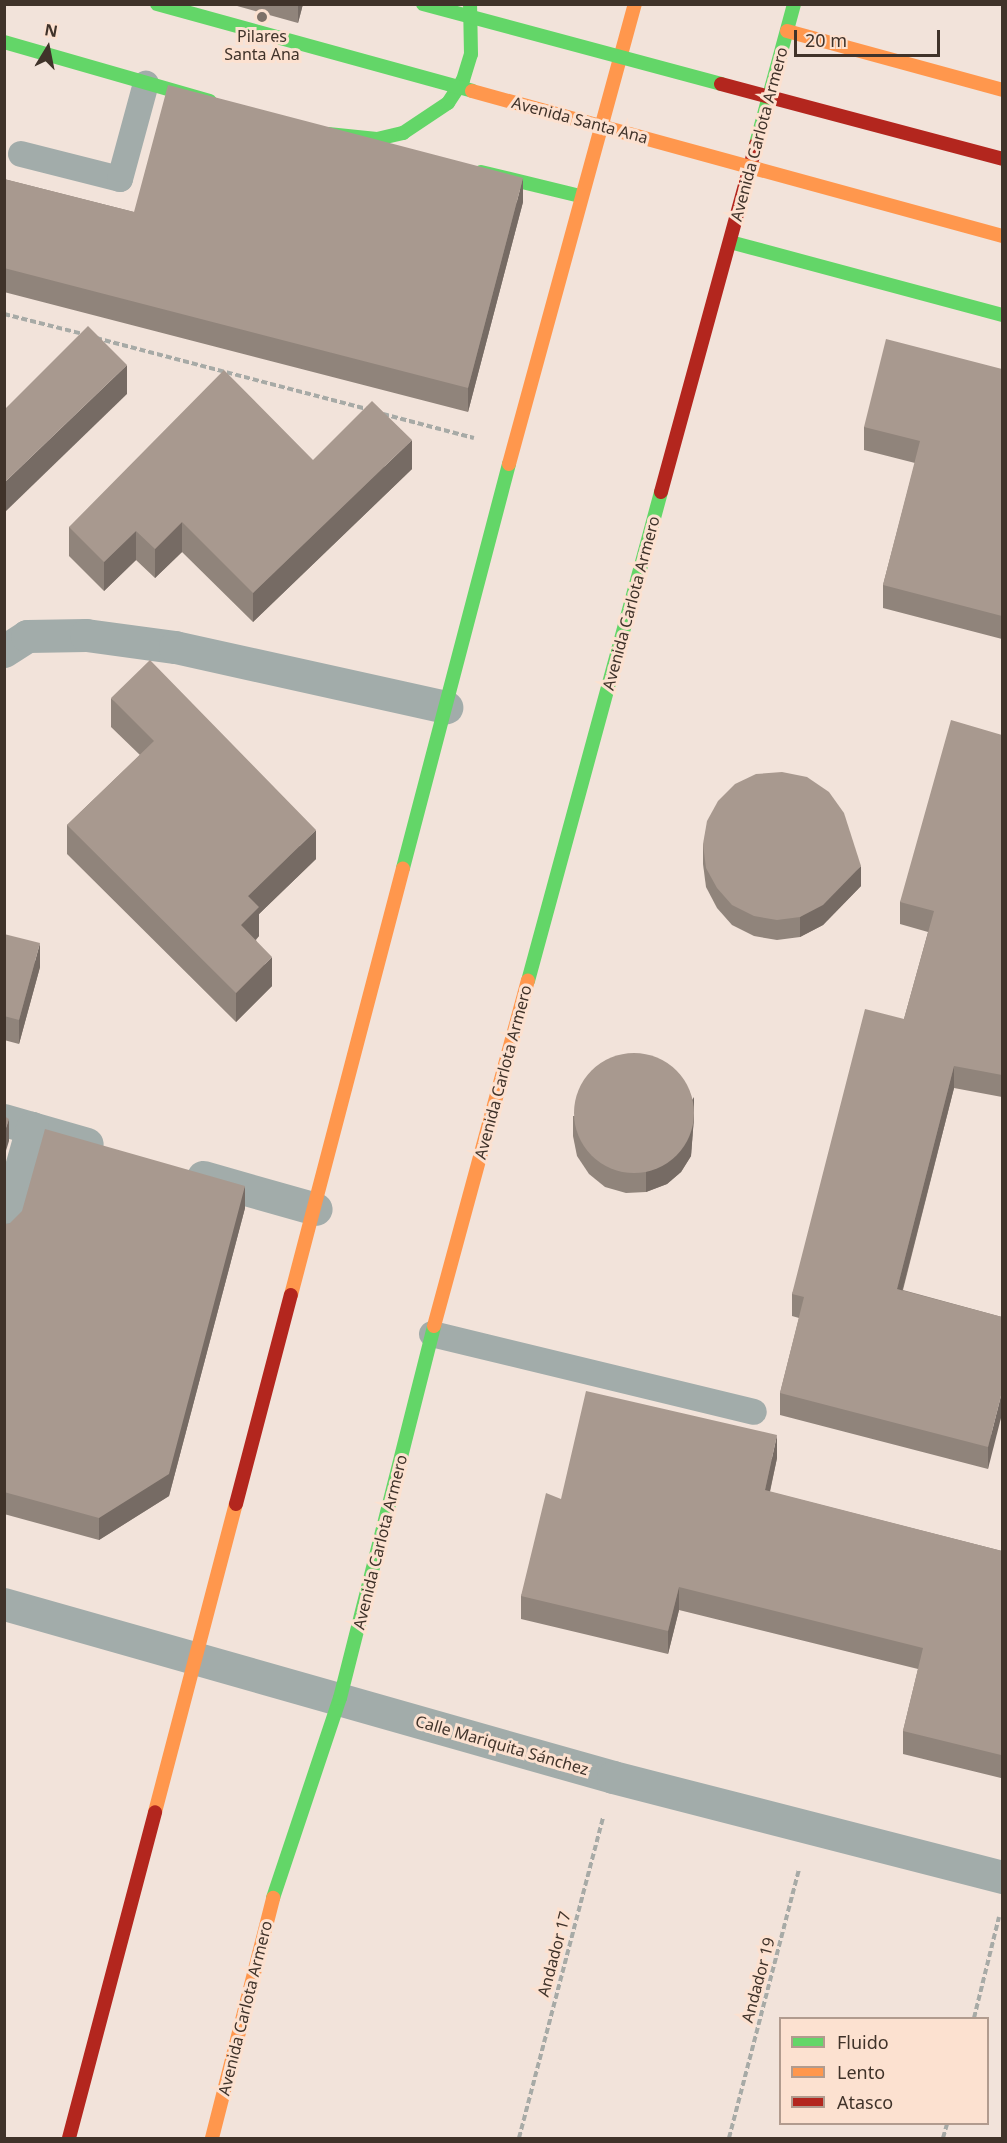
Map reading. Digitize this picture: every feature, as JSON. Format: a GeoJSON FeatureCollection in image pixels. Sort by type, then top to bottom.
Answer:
{"type":"FeatureCollection","features":[{"type":"Feature","properties":{"kind":"main road","name":"Avenida Santa Ana"},"geometry":{"type":"LineString","coordinates":[[157,4],[1002,236]]}},
{"type":"Feature","properties":{"kind":"main road"},"geometry":{"type":"LineString","coordinates":[[423,4],[1002,159]]}},
{"type":"Feature","properties":{"kind":"main road"},"geometry":{"type":"LineString","coordinates":[[390,150],[318,132],[377,139],[403,133],[428,120],[448,103],[463,80],[471,54],[470,4]]}},
{"type":"Feature","properties":{"kind":"main road"},"geometry":{"type":"LineString","coordinates":[[69,2139],[194,1658],[316,1209],[446,706],[516,449],[580,196],[635,4]]}},
{"type":"Feature","properties":{"kind":"main road","name":"Avenida Carlota Armero"},"geometry":{"type":"LineString","coordinates":[[212,2139],[281,1869],[340,1698],[432,1334],[794,4]]}},
{"type":"Feature","properties":{"kind":"main road"},"geometry":{"type":"LineString","coordinates":[[787,32],[1002,90]]}},
{"type":"Feature","properties":{"kind":"main road"},"geometry":{"type":"LineString","coordinates":[[4,42],[224,105]]}},
{"type":"Feature","properties":{"kind":"main road"},"geometry":{"type":"LineString","coordinates":[[469,169],[580,196]]}},
{"type":"Feature","properties":{"kind":"main road"},"geometry":{"type":"LineString","coordinates":[[730,242],[1002,315]]}},
{"type":"Feature","properties":{"kind":"street"},"geometry":{"type":"LineString","coordinates":[[4,651],[27,636],[86,635],[175,646],[446,706]]}},
{"type":"Feature","properties":{"kind":"street"},"geometry":{"type":"LineString","coordinates":[[4,1228],[18,1124],[112,1151]]}},
{"type":"Feature","properties":{"kind":"street"},"geometry":{"type":"LineString","coordinates":[[169,1167],[316,1209]]}},
{"type":"Feature","properties":{"kind":"street","name":"Calle Mariquita Sánchez"},"geometry":{"type":"LineString","coordinates":[[4,1604],[613,1776],[810,1828],[1001,1872]]}},
{"type":"Feature","properties":{"kind":"lane"},"geometry":{"type":"LineString","coordinates":[[21,154],[120,179],[146,83]]}},
{"type":"Feature","properties":{"kind":"lane"},"geometry":{"type":"LineString","coordinates":[[432,1334],[754,1412]]}},
{"type":"Feature","properties":{"kind":"path"},"geometry":{"type":"LineString","coordinates":[[4,314],[370,410]]}},
{"type":"Feature","properties":{"kind":"path"},"geometry":{"type":"LineString","coordinates":[[381,413],[516,449]]}},
{"type":"Feature","properties":{"kind":"path","name":"Andador 17"},"geometry":{"type":"LineString","coordinates":[[519,2139],[613,1776]]}},
{"type":"Feature","properties":{"kind":"path","name":"Andador 19"},"geometry":{"type":"LineString","coordinates":[[729,2139],[810,1828]]}},
{"type":"Feature","properties":{"kind":"path"},"geometry":{"type":"LineString","coordinates":[[974,2017],[1000,1915]]}},
{"type":"Feature","properties":{"kind":"building"},"geometry":{"type":"Polygon","coordinates":[[[168,85],[523,178],[468,388],[4,268],[4,179],[134,212],[168,85]]]}},
{"type":"Feature","properties":{"kind":"building"},"geometry":{"type":"Polygon","coordinates":[[[88,326],[127,365],[4,483],[4,410],[88,326]]]}},
{"type":"Feature","properties":{"kind":"building"},"geometry":{"type":"Polygon","coordinates":[[[886,339],[1002,369],[1002,616],[883,585],[920,441],[864,427],[886,339]]]}},
{"type":"Feature","properties":{"kind":"building"},"geometry":{"type":"Polygon","coordinates":[[[224,370],[313,460],[372,401],[412,440],[253,593],[182,522],[155,549],[136,531],[104,562],[69,527],[224,370]]]}},
{"type":"Feature","properties":{"kind":"building"},"geometry":{"type":"Polygon","coordinates":[[[150,660],[316,830],[248,896],[259,907],[241,925],[272,957],[236,993],[67,825],[154,741],[111,698],[150,660]]]}},
{"type":"Feature","properties":{"kind":"building"},"geometry":{"type":"Polygon","coordinates":[[[951,720],[1002,735],[1002,1075],[954,1066],[897,1289],[1002,1317],[1002,1392],[988,1447],[780,1393],[804,1297],[792,1294],[865,1009],[904,1019],[934,911],[900,902],[951,720]]]}},
{"type":"Feature","properties":{"kind":"building"},"geometry":{"type":"Polygon","coordinates":[[[782,772],[807,777],[829,792],[844,813],[861,866],[823,905],[800,917],[777,920],[754,916],[732,905],[717,888],[706,868],[703,844],[707,821],[718,801],[735,784],[756,774],[782,772]]]}},
{"type":"Feature","properties":{"kind":"building"},"geometry":{"type":"Polygon","coordinates":[[[4,934],[40,943],[19,1020],[4,1016],[4,934]]]}},
{"type":"Feature","properties":{"kind":"building"},"geometry":{"type":"Polygon","coordinates":[[[634,1053],[657,1057],[677,1070],[690,1090],[694,1113],[690,1136],[677,1156],[657,1169],[634,1173],[611,1169],[591,1156],[578,1136],[574,1113],[578,1090],[591,1070],[611,1057],[634,1053]]]}},
{"type":"Feature","properties":{"kind":"building"},"geometry":{"type":"Polygon","coordinates":[[[4,1116],[9,1119],[4,1134],[4,1116]]]}},
{"type":"Feature","properties":{"kind":"building"},"geometry":{"type":"Polygon","coordinates":[[[45,1129],[245,1186],[169,1474],[99,1518],[4,1492],[4,1224],[9,1224],[22,1211],[45,1129]]]}},
{"type":"Feature","properties":{"kind":"building"},"geometry":{"type":"Polygon","coordinates":[[[586,1391],[777,1435],[765,1490],[1002,1551],[1001,1755],[903,1731],[923,1648],[679,1587],[668,1631],[521,1596],[546,1493],[561,1499],[586,1391]]]}},
{"type":"Feature","properties":{"kind":"traffic: fast"},"geometry":{"type":"LineString","coordinates":[[157,4],[472,91]]}},
{"type":"Feature","properties":{"kind":"traffic: fast"},"geometry":{"type":"LineString","coordinates":[[423,4],[721,84]]}},
{"type":"Feature","properties":{"kind":"traffic: fast"},"geometry":{"type":"LineString","coordinates":[[328,134],[377,139],[403,133],[448,103],[463,80],[471,54],[470,4]]}},
{"type":"Feature","properties":{"kind":"traffic: fast"},"geometry":{"type":"LineString","coordinates":[[756,144],[794,4]]}},
{"type":"Feature","properties":{"kind":"traffic: fast"},"geometry":{"type":"LineString","coordinates":[[4,42],[210,101]]}},
{"type":"Feature","properties":{"kind":"traffic: fast"},"geometry":{"type":"LineString","coordinates":[[481,172],[580,196]]}},
{"type":"Feature","properties":{"kind":"traffic: fast"},"geometry":{"type":"LineString","coordinates":[[730,242],[1002,315]]}},
{"type":"Feature","properties":{"kind":"traffic: fast"},"geometry":{"type":"LineString","coordinates":[[403,868],[509,464]]}},
{"type":"Feature","properties":{"kind":"traffic: fast"},"geometry":{"type":"LineString","coordinates":[[528,981],[661,492]]}},
{"type":"Feature","properties":{"kind":"traffic: fast"},"geometry":{"type":"LineString","coordinates":[[273,1898],[340,1698],[434,1326]]}},
{"type":"Feature","properties":{"kind":"traffic: slow"},"geometry":{"type":"LineString","coordinates":[[509,464],[635,4]]}},
{"type":"Feature","properties":{"kind":"traffic: slow"},"geometry":{"type":"LineString","coordinates":[[787,31],[1002,90]]}},
{"type":"Feature","properties":{"kind":"traffic: slow"},"geometry":{"type":"LineString","coordinates":[[472,91],[1002,236]]}},
{"type":"Feature","properties":{"kind":"traffic: slow"},"geometry":{"type":"LineString","coordinates":[[291,1295],[403,868]]}},
{"type":"Feature","properties":{"kind":"traffic: slow"},"geometry":{"type":"LineString","coordinates":[[434,1326],[528,981]]}},
{"type":"Feature","properties":{"kind":"traffic: slow"},"geometry":{"type":"LineString","coordinates":[[155,1812],[236,1504]]}},
{"type":"Feature","properties":{"kind":"traffic: slow"},"geometry":{"type":"LineString","coordinates":[[212,2138],[273,1898]]}},
{"type":"Feature","properties":{"kind":"traffic: jam"},"geometry":{"type":"LineString","coordinates":[[721,84],[1002,159]]}},
{"type":"Feature","properties":{"kind":"traffic: jam"},"geometry":{"type":"LineString","coordinates":[[661,492],[756,144]]}},
{"type":"Feature","properties":{"kind":"traffic: jam"},"geometry":{"type":"LineString","coordinates":[[236,1504],[291,1295]]}},
{"type":"Feature","properties":{"kind":"traffic: jam"},"geometry":{"type":"LineString","coordinates":[[69,2138],[155,1812]]}},
{"type":"Feature","properties":{"kind":"place","name":"Pilares Santa Ana"},"geometry":{"type":"Point","coordinates":[262,17]}}]}
